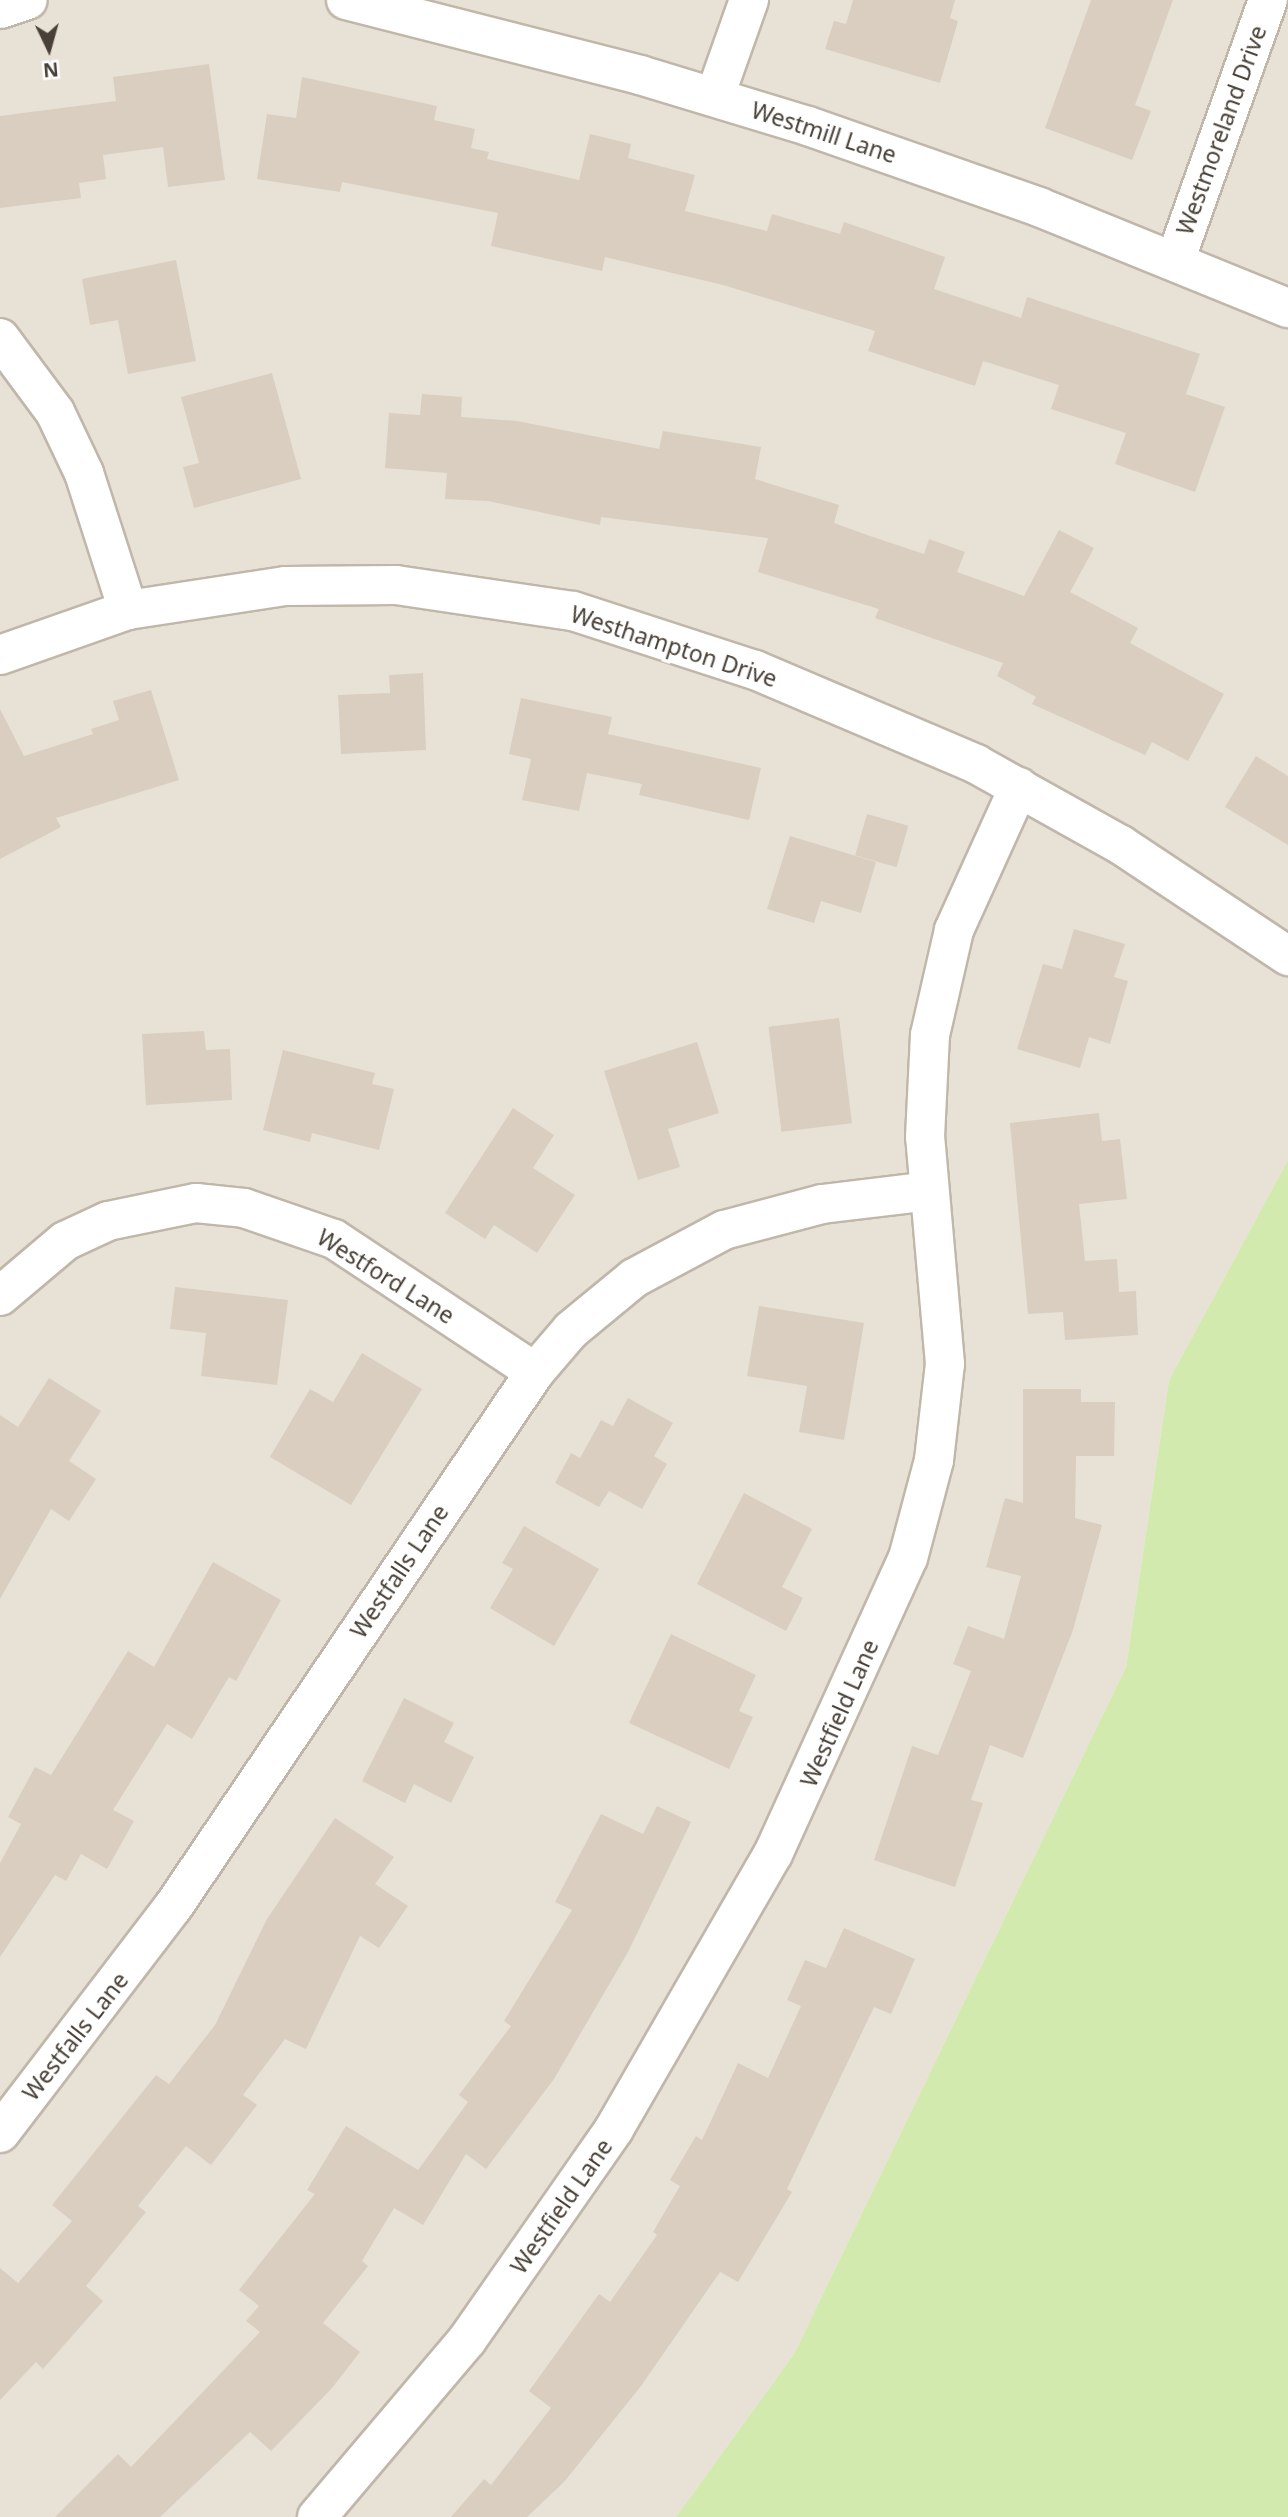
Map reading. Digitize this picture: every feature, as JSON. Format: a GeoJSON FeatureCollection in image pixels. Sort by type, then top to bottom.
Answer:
{"type":"FeatureCollection","features":[{"type":"Feature","properties":{"kind":"street"},"geometry":{"type":"LineString","coordinates":[[0,9],[28,0]]}},
{"type":"Feature","properties":{"kind":"street","name":"Westmill Lane"},"geometry":{"type":"LineString","coordinates":[[346,0],[715,96],[962,179],[1175,261],[1288,308]]}},
{"type":"Feature","properties":{"kind":"street"},"geometry":{"type":"LineString","coordinates":[[715,96],[749,0]]}},
{"type":"Feature","properties":{"kind":"street","name":"Westmoreland Drive"},"geometry":{"type":"LineString","coordinates":[[1175,261],[1268,0]]}},
{"type":"Feature","properties":{"kind":"street"},"geometry":{"type":"LineString","coordinates":[[0,338],[55,412],[84,473],[128,610]]}},
{"type":"Feature","properties":{"kind":"street","name":"Westhampton Drive"},"geometry":{"type":"LineString","coordinates":[[0,655],[128,610],[233,591],[342,584],[526,601],[755,670],[881,719],[1019,787],[1143,858],[1288,956]]}},
{"type":"Feature","properties":{"kind":"street","name":"Westfield Lane"},"geometry":{"type":"LineString","coordinates":[[317,2517],[467,2340],[614,2129],[767,1865],[837,1722],[908,1558],[934,1460],[945,1364],[929,1191],[926,1082],[937,994],[967,894],[1019,787]]}},
{"type":"Feature","properties":{"kind":"street","name":"Westfalls Lane"},"geometry":{"type":"LineString","coordinates":[[0,2133],[173,1907],[535,1372],[598,1305],[674,1253],[771,1216],[929,1191]]}},
{"type":"Feature","properties":{"kind":"street","name":"Westford Lane"},"geometry":{"type":"LineString","coordinates":[[0,1296],[65,1241],[108,1221],[195,1203],[244,1208],[334,1239],[535,1372]]}},
{"type":"Feature","properties":{"kind":"shaded area"},"geometry":{"type":"Polygon","coordinates":[[[0,0],[1288,0],[1288,1160],[1169,1380],[1126,1667],[794,2354],[676,2517],[0,2517],[0,0]]]}},
{"type":"Feature","properties":{"kind":"green space"},"geometry":{"type":"Polygon","coordinates":[[[1288,1160],[1288,2517],[676,2517],[794,2354],[1126,1667],[1169,1380],[1288,1160]]]}},
{"type":"Feature","properties":{"kind":"building"},"geometry":{"type":"Polygon","coordinates":[[[853,0],[955,0],[950,18],[958,21],[940,83],[825,49],[834,21],[846,24],[853,0]]]}},
{"type":"Feature","properties":{"kind":"building"},"geometry":{"type":"Polygon","coordinates":[[[1091,0],[1173,0],[1135,105],[1151,111],[1132,160],[1045,128],[1091,0]]]}},
{"type":"Feature","properties":{"kind":"building"},"geometry":{"type":"Polygon","coordinates":[[[209,64],[225,180],[168,187],[163,147],[103,155],[106,179],[79,183],[81,198],[0,208],[0,116],[116,101],[113,77],[209,64]]]}},
{"type":"Feature","properties":{"kind":"building"},"geometry":{"type":"Polygon","coordinates":[[[302,77],[437,106],[434,120],[475,129],[471,148],[489,152],[487,159],[579,180],[590,134],[631,144],[628,158],[695,175],[685,211],[767,231],[772,214],[840,234],[844,222],[945,257],[934,289],[1021,318],[1027,297],[1200,354],[1186,394],[1225,407],[1195,492],[1115,464],[1126,433],[1051,409],[1059,385],[983,361],[975,386],[868,351],[875,331],[723,285],[605,257],[602,271],[491,246],[498,213],[342,182],[340,192],[257,179],[267,114],[296,118],[302,77]]]}},
{"type":"Feature","properties":{"kind":"building"},"geometry":{"type":"Polygon","coordinates":[[[176,260],[196,361],[128,374],[118,320],[90,325],[82,279],[176,260]]]}},
{"type":"Feature","properties":{"kind":"building"},"geometry":{"type":"Polygon","coordinates":[[[272,373],[301,479],[194,508],[183,467],[199,463],[181,397],[272,373]]]}},
{"type":"Feature","properties":{"kind":"building"},"geometry":{"type":"Polygon","coordinates":[[[422,394],[462,397],[461,417],[517,421],[659,449],[663,431],[761,447],[755,479],[839,505],[834,523],[870,536],[924,554],[929,539],[965,552],[957,572],[1024,596],[1059,530],[1094,548],[1070,592],[1138,628],[1130,643],[1224,694],[1188,761],[1152,742],[1145,755],[1032,704],[1036,697],[997,676],[1003,663],[875,618],[879,609],[758,572],[768,538],[601,517],[600,525],[488,501],[445,499],[447,473],[385,468],[389,413],[420,415],[422,394]]]}},
{"type":"Feature","properties":{"kind":"building"},"geometry":{"type":"Polygon","coordinates":[[[423,673],[426,750],[341,754],[338,695],[390,693],[389,675],[423,673]]]}},
{"type":"Feature","properties":{"kind":"building"},"geometry":{"type":"Polygon","coordinates":[[[151,690],[179,780],[56,818],[61,827],[0,859],[0,709],[24,756],[93,734],[91,729],[119,720],[113,701],[151,690]]]}},
{"type":"Feature","properties":{"kind":"building"},"geometry":{"type":"Polygon","coordinates":[[[521,698],[612,717],[608,734],[761,768],[749,820],[639,795],[642,784],[587,773],[579,811],[522,800],[531,759],[509,754],[521,698]]]}},
{"type":"Feature","properties":{"kind":"building"},"geometry":{"type":"Polygon","coordinates":[[[1256,756],[1288,776],[1288,845],[1225,807],[1256,756]]]}},
{"type":"Feature","properties":{"kind":"building"},"geometry":{"type":"Polygon","coordinates":[[[867,814],[908,826],[896,867],[855,855],[867,814]]]}},
{"type":"Feature","properties":{"kind":"building"},"geometry":{"type":"Polygon","coordinates":[[[790,836],[876,862],[861,913],[821,901],[814,923],[767,909],[790,836]]]}},
{"type":"Feature","properties":{"kind":"building"},"geometry":{"type":"Polygon","coordinates":[[[1074,929],[1125,944],[1114,977],[1128,981],[1110,1044],[1089,1037],[1080,1068],[1017,1049],[1043,964],[1062,969],[1074,929]]]}},
{"type":"Feature","properties":{"kind":"building"},"geometry":{"type":"Polygon","coordinates":[[[839,1018],[852,1123],[781,1132],[769,1027],[839,1018]]]}},
{"type":"Feature","properties":{"kind":"building"},"geometry":{"type":"Polygon","coordinates":[[[204,1031],[206,1050],[230,1049],[232,1100],[146,1105],[142,1034],[204,1031]]]}},
{"type":"Feature","properties":{"kind":"building"},"geometry":{"type":"Polygon","coordinates":[[[697,1042],[719,1113],[668,1129],[680,1167],[638,1180],[604,1071],[697,1042]]]}},
{"type":"Feature","properties":{"kind":"building"},"geometry":{"type":"Polygon","coordinates":[[[283,1050],[375,1073],[372,1084],[394,1089],[379,1150],[312,1133],[310,1142],[263,1130],[283,1050]]]}},
{"type":"Feature","properties":{"kind":"building"},"geometry":{"type":"Polygon","coordinates":[[[513,1108],[554,1135],[533,1168],[575,1195],[537,1253],[494,1225],[485,1239],[445,1213],[513,1108]]]}},
{"type":"Feature","properties":{"kind":"building"},"geometry":{"type":"Polygon","coordinates":[[[1099,1113],[1102,1141],[1120,1139],[1127,1199],[1079,1204],[1085,1261],[1117,1259],[1119,1292],[1136,1291],[1138,1335],[1065,1340],[1063,1312],[1028,1314],[1010,1123],[1099,1113]]]}},
{"type":"Feature","properties":{"kind":"building"},"geometry":{"type":"Polygon","coordinates":[[[175,1287],[288,1300],[277,1385],[201,1376],[206,1333],[170,1329],[175,1287]]]}},
{"type":"Feature","properties":{"kind":"building"},"geometry":{"type":"Polygon","coordinates":[[[759,1306],[864,1323],[844,1440],[799,1432],[807,1386],[747,1376],[759,1306]]]}},
{"type":"Feature","properties":{"kind":"building"},"geometry":{"type":"Polygon","coordinates":[[[362,1353],[422,1389],[351,1505],[270,1457],[310,1389],[333,1402],[362,1353]]]}},
{"type":"Feature","properties":{"kind":"building"},"geometry":{"type":"Polygon","coordinates":[[[49,1378],[101,1411],[69,1461],[96,1479],[69,1521],[51,1509],[0,1599],[0,1415],[18,1427],[49,1378]]]}},
{"type":"Feature","properties":{"kind":"building"},"geometry":{"type":"Polygon","coordinates":[[[1023,1389],[1081,1389],[1081,1402],[1115,1402],[1114,1456],[1076,1456],[1075,1518],[1102,1525],[1073,1630],[1023,1758],[990,1745],[971,1800],[983,1803],[955,1887],[874,1860],[912,1746],[938,1755],[971,1671],[953,1664],[968,1626],[1004,1639],[1021,1576],[986,1567],[1005,1498],[1023,1503],[1023,1389]]]}},
{"type":"Feature","properties":{"kind":"building"},"geometry":{"type":"Polygon","coordinates":[[[628,1398],[673,1423],[654,1456],[667,1464],[642,1509],[609,1491],[599,1507],[555,1483],[571,1453],[580,1458],[601,1420],[613,1426],[628,1398]]]}},
{"type":"Feature","properties":{"kind":"building"},"geometry":{"type":"Polygon","coordinates":[[[744,1493],[812,1529],[782,1587],[803,1598],[786,1631],[697,1584],[744,1493]]]}},
{"type":"Feature","properties":{"kind":"building"},"geometry":{"type":"Polygon","coordinates":[[[524,1526],[599,1569],[554,1646],[490,1608],[513,1569],[502,1563],[524,1526]]]}},
{"type":"Feature","properties":{"kind":"building"},"geometry":{"type":"Polygon","coordinates":[[[213,1562],[281,1600],[236,1681],[229,1677],[192,1739],[167,1724],[113,1810],[134,1821],[107,1869],[81,1854],[66,1881],[55,1875],[0,1957],[0,1863],[21,1824],[8,1817],[35,1767],[51,1775],[128,1651],[154,1667],[213,1562]]]}},
{"type":"Feature","properties":{"kind":"building"},"geometry":{"type":"Polygon","coordinates":[[[671,1634],[756,1675],[739,1711],[753,1717],[729,1769],[629,1723],[671,1634]]]}},
{"type":"Feature","properties":{"kind":"building"},"geometry":{"type":"Polygon","coordinates":[[[404,1698],[454,1723],[444,1742],[474,1757],[451,1803],[414,1784],[405,1803],[362,1781],[404,1698]]]}},
{"type":"Feature","properties":{"kind":"building"},"geometry":{"type":"Polygon","coordinates":[[[657,1806],[691,1822],[628,1952],[554,2079],[486,2169],[466,2154],[423,2225],[394,2208],[362,2261],[368,2266],[323,2323],[360,2352],[332,2388],[271,2451],[250,2432],[160,2517],[55,2517],[118,2454],[131,2467],[260,2332],[246,2321],[259,2306],[239,2290],[315,2194],[307,2190],[346,2126],[418,2170],[468,2102],[459,2095],[511,2026],[504,2021],[572,1910],[555,1902],[601,1814],[643,1834],[657,1806]]]}},
{"type":"Feature","properties":{"kind":"building"},"geometry":{"type":"Polygon","coordinates":[[[335,1818],[394,1857],[375,1884],[408,1906],[379,1948],[360,1936],[306,2049],[285,2039],[243,2095],[257,2105],[211,2165],[186,2146],[138,2206],[146,2212],[86,2286],[103,2301],[43,2369],[36,2362],[0,2400],[0,2268],[18,2283],[72,2221],[52,2205],[156,2075],[169,2084],[215,2025],[267,1919],[335,1818]]]}},
{"type":"Feature","properties":{"kind":"building"},"geometry":{"type":"Polygon","coordinates":[[[844,1928],[915,1959],[891,2014],[874,2007],[787,2189],[792,2192],[738,2282],[720,2272],[641,2386],[564,2482],[527,2517],[451,2517],[484,2479],[491,2485],[551,2408],[529,2391],[599,2294],[610,2302],[657,2235],[653,2232],[680,2186],[670,2180],[696,2136],[702,2140],[738,2063],[768,2078],[801,2006],[787,2000],[805,1960],[826,1968],[844,1928]]]}}]}
